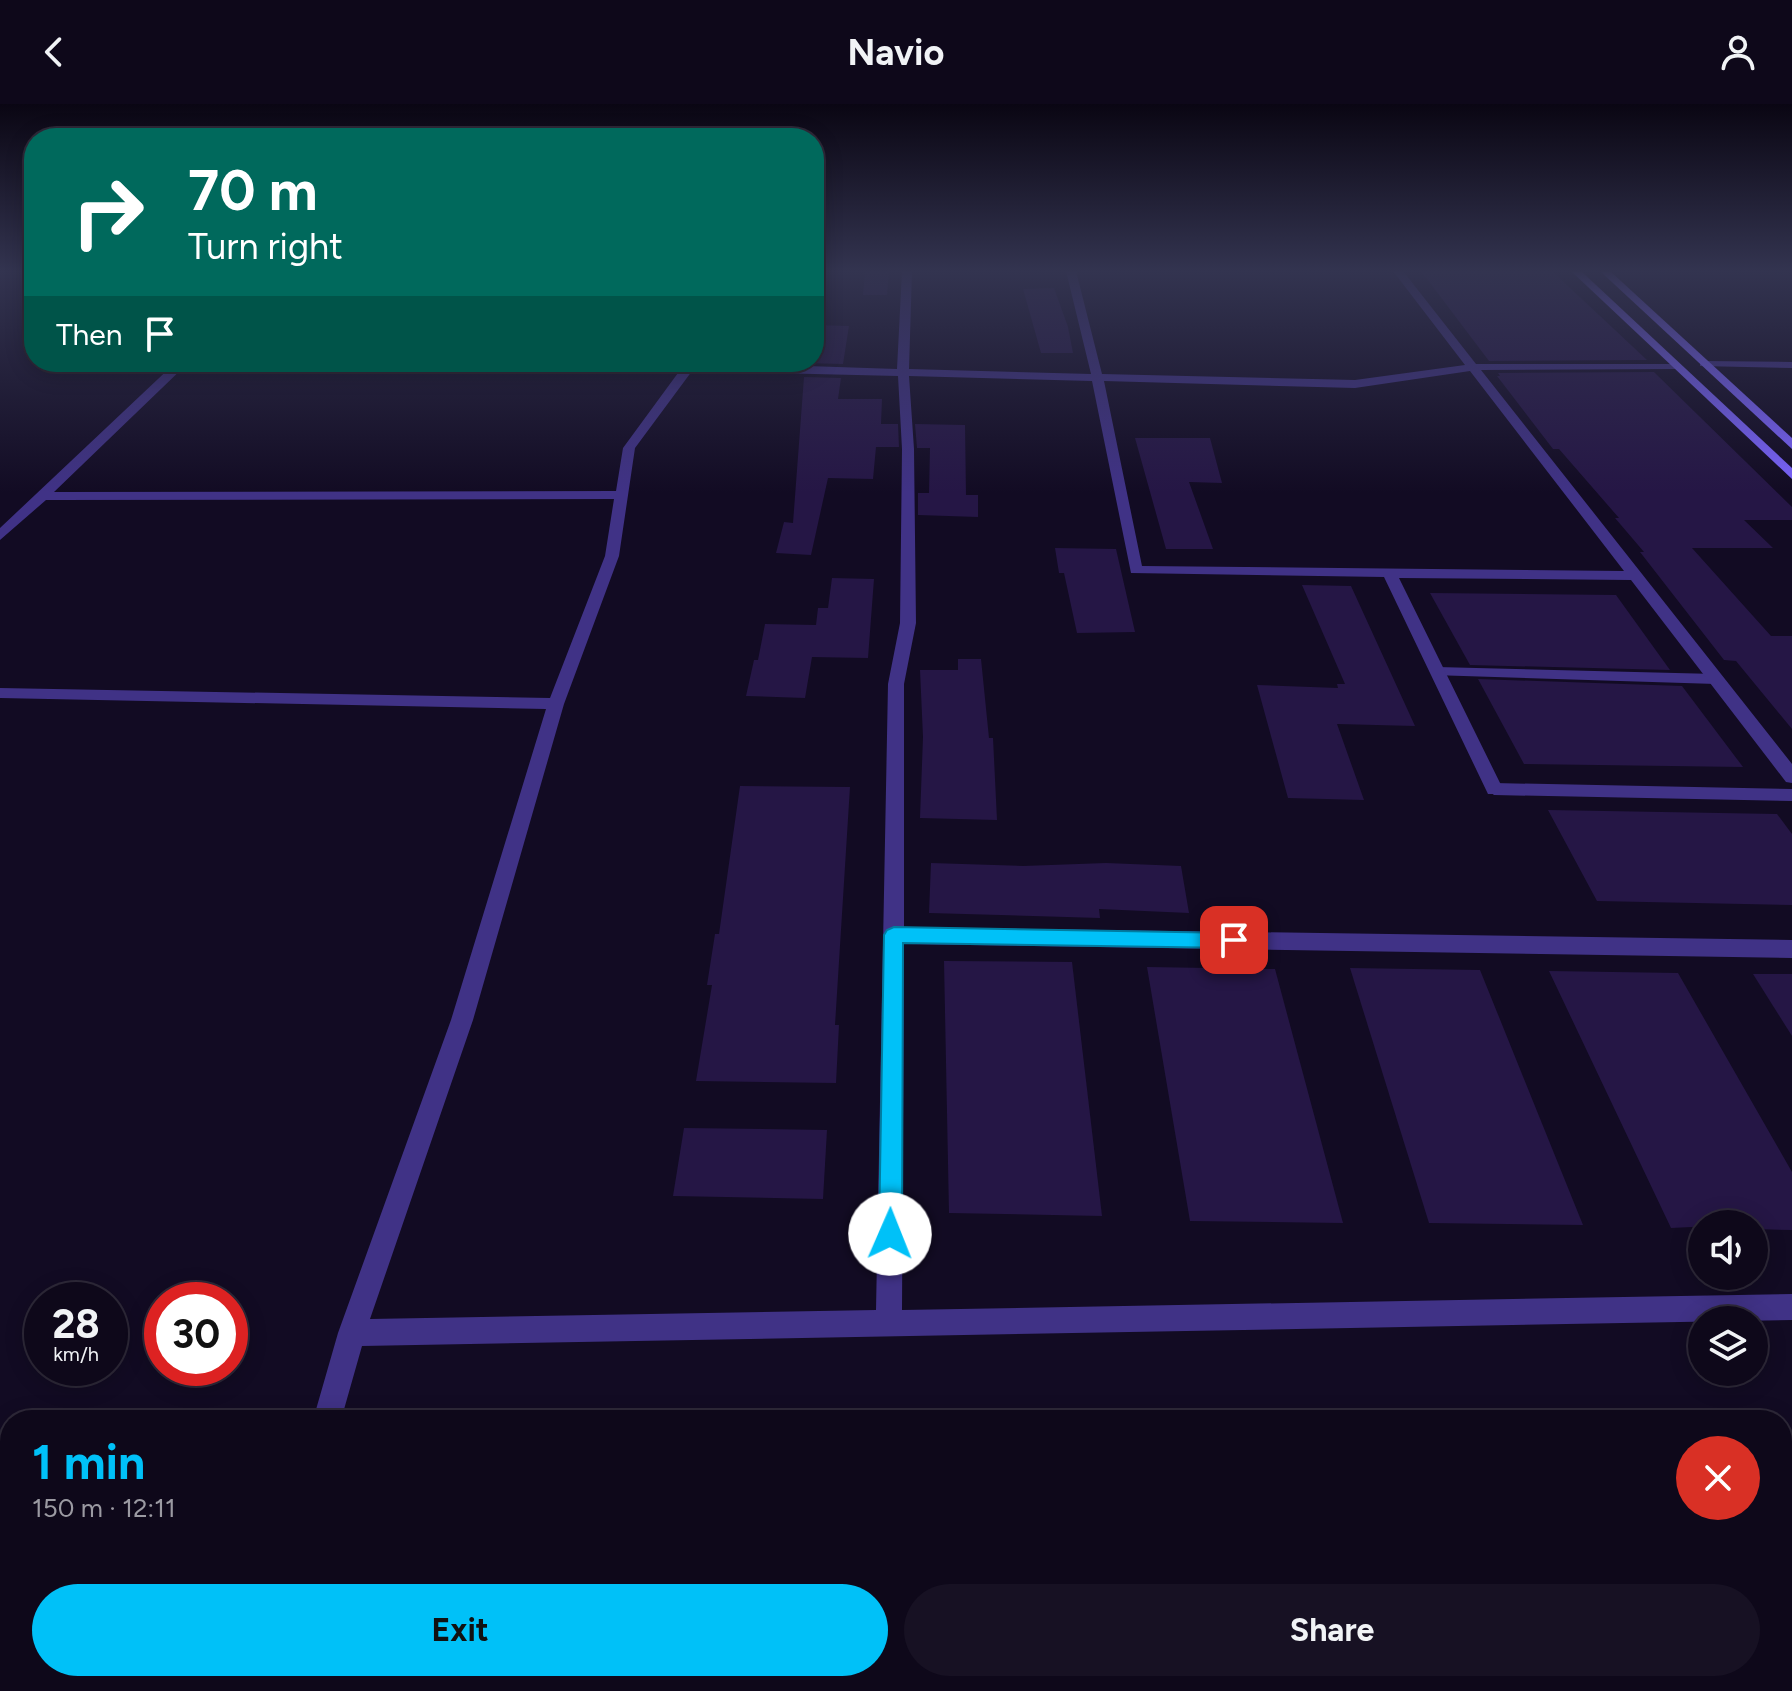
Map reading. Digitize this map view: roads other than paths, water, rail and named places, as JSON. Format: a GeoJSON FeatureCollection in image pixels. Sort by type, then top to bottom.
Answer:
{"type":"FeatureCollection","features":[{"type":"Feature","properties":{"kind":"street"},"geometry":{"type":"LineString","coordinates":[[889,1323],[896,684],[908,623],[908,449],[904,345]]}},
{"type":"Feature","properties":{"kind":"street"},"geometry":{"type":"LineString","coordinates":[[1089,345],[1136,570],[1636,576]]}},
{"type":"Feature","properties":{"kind":"street"},"geometry":{"type":"LineString","coordinates":[[1456,345],[1792,777]]}},
{"type":"Feature","properties":{"kind":"street"},"geometry":{"type":"LineString","coordinates":[[1655,345],[1792,475]]}},
{"type":"Feature","properties":{"kind":"street"},"geometry":{"type":"LineString","coordinates":[[1684,345],[1792,445]]}},
{"type":"Feature","properties":{"kind":"street"},"geometry":{"type":"LineString","coordinates":[[1704,364],[1792,365]]}},
{"type":"Feature","properties":{"kind":"street"},"geometry":{"type":"LineString","coordinates":[[824,368],[1355,384],[1473,367],[1677,366]]}},
{"type":"Feature","properties":{"kind":"street"},"geometry":{"type":"LineString","coordinates":[[0,536],[172,372]]}},
{"type":"Feature","properties":{"kind":"street"},"geometry":{"type":"LineString","coordinates":[[330,1410],[352,1333],[462,1020],[556,704],[612,556],[629,448],[684,372]]}},
{"type":"Feature","properties":{"kind":"street"},"geometry":{"type":"LineString","coordinates":[[42,496],[622,495]]}},
{"type":"Feature","properties":{"kind":"street"},"geometry":{"type":"LineString","coordinates":[[1389,573],[1494,789]]}},
{"type":"Feature","properties":{"kind":"street"},"geometry":{"type":"LineString","coordinates":[[0,693],[556,704]]}},
{"type":"Feature","properties":{"kind":"street"},"geometry":{"type":"LineString","coordinates":[[894,935],[1792,949]]}},
{"type":"Feature","properties":{"kind":"street"},"geometry":{"type":"LineString","coordinates":[[352,1333],[1792,1307]]}},
{"type":"Feature","properties":{"kind":"lane"},"geometry":{"type":"LineString","coordinates":[[1437,672],[1716,679]]}},
{"type":"Feature","properties":{"kind":"lane"},"geometry":{"type":"LineString","coordinates":[[1494,789],[1792,795]]}}]}
